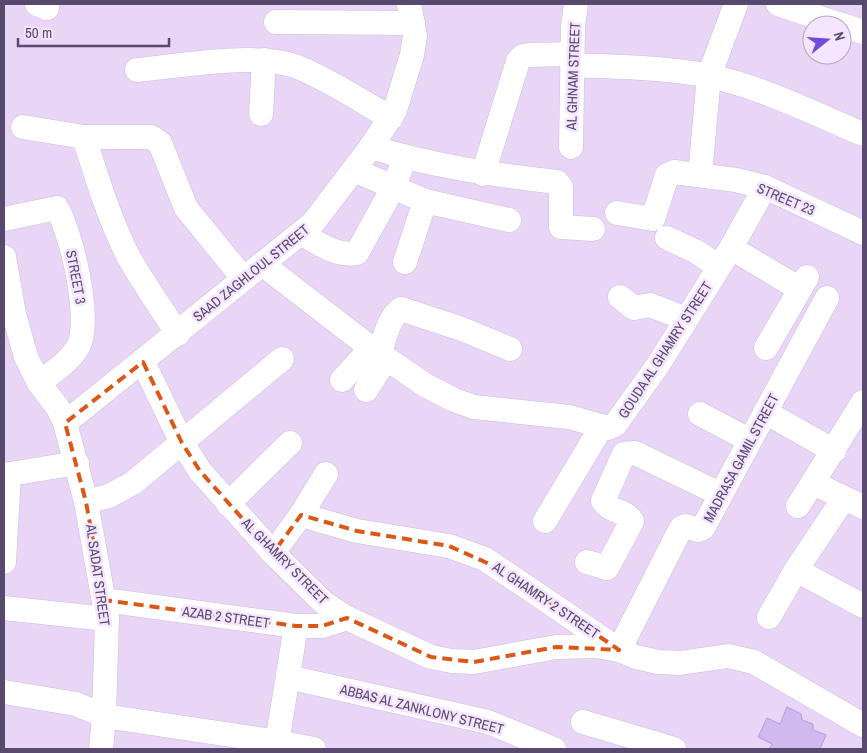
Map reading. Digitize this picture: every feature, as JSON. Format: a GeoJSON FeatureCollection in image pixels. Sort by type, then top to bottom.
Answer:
{"type":"FeatureCollection","features":[{"type":"Feature","properties":{"kind":"street","name":"AL GHNAM STREET"},"geometry":{"type":"LineString","coordinates":[[571,147],[572,60],[576,4]]}},
{"type":"Feature","properties":{"kind":"street"},"geometry":{"type":"LineString","coordinates":[[700,175],[709,76],[736,4]]}},
{"type":"Feature","properties":{"kind":"street"},"geometry":{"type":"LineString","coordinates":[[778,4],[812,15]]}},
{"type":"Feature","properties":{"kind":"street"},"geometry":{"type":"LineString","coordinates":[[276,22],[411,14]]}},
{"type":"Feature","properties":{"kind":"street","name":"SAAD ZAGHLOUL STREET"},"geometry":{"type":"LineString","coordinates":[[65,423],[178,334],[243,278],[302,234],[313,222],[371,147],[395,110],[412,55],[415,36],[411,14]]}},
{"type":"Feature","properties":{"kind":"street"},"geometry":{"type":"LineString","coordinates":[[483,174],[518,60],[523,56],[529,55],[709,76],[774,96],[863,134]]}},
{"type":"Feature","properties":{"kind":"street"},"geometry":{"type":"LineString","coordinates":[[137,70],[264,60],[300,68],[391,118]]}},
{"type":"Feature","properties":{"kind":"street"},"geometry":{"type":"LineString","coordinates":[[261,114],[264,60]]}},
{"type":"Feature","properties":{"kind":"street"},"geometry":{"type":"LineString","coordinates":[[23,127],[84,137],[151,137],[160,143],[186,208],[243,278]]}},
{"type":"Feature","properties":{"kind":"street"},"geometry":{"type":"LineString","coordinates":[[84,137],[101,192],[122,242],[145,284],[178,334]]}},
{"type":"Feature","properties":{"kind":"street"},"geometry":{"type":"LineString","coordinates":[[371,147],[406,158],[483,174],[558,182],[561,187],[561,227],[592,229]]}},
{"type":"Feature","properties":{"kind":"street"},"geometry":{"type":"LineString","coordinates":[[302,234],[330,250],[344,254],[357,253],[393,188],[406,158]]}},
{"type":"Feature","properties":{"kind":"street"},"geometry":{"type":"LineString","coordinates":[[354,170],[425,201],[509,220]]}},
{"type":"Feature","properties":{"kind":"street","name":"STREET 23"},"geometry":{"type":"LineString","coordinates":[[617,212],[652,218],[667,176],[674,172],[700,175],[765,188],[863,233]]}},
{"type":"Feature","properties":{"kind":"street","name":"GOUDA AL GHAMRY STREET"},"geometry":{"type":"LineString","coordinates":[[262,264],[379,354],[425,385],[474,407],[569,418],[608,428],[615,425],[658,365],[765,188]]}},
{"type":"Feature","properties":{"kind":"street"},"geometry":{"type":"LineString","coordinates":[[405,262],[425,201]]}},
{"type":"Feature","properties":{"kind":"street","name":"STREET 3"},"geometry":{"type":"LineString","coordinates":[[4,220],[57,208],[78,277],[83,317],[82,332],[78,346],[69,358],[38,383]]}},
{"type":"Feature","properties":{"kind":"street"},"geometry":{"type":"LineString","coordinates":[[667,238],[689,248],[725,257],[803,283],[766,348]]}},
{"type":"Feature","properties":{"kind":"street","name":"AL SADAT STREET"},"geometry":{"type":"LineString","coordinates":[[4,257],[16,322],[26,357],[38,383],[55,403],[65,423],[86,502],[105,609],[104,716],[101,749]]}},
{"type":"Feature","properties":{"kind":"street"},"geometry":{"type":"LineString","coordinates":[[620,297],[634,308],[650,305],[686,319]]}},
{"type":"Feature","properties":{"kind":"street","name":"MADRASA GAMIL STREET"},"geometry":{"type":"LineString","coordinates":[[619,650],[681,528],[685,526],[702,530],[827,298]]}},
{"type":"Feature","properties":{"kind":"street"},"geometry":{"type":"LineString","coordinates":[[366,390],[391,320],[396,312],[401,310],[462,329],[510,349]]}},
{"type":"Feature","properties":{"kind":"street"},"geometry":{"type":"LineString","coordinates":[[342,380],[379,354]]}},
{"type":"Feature","properties":{"kind":"street"},"geometry":{"type":"LineString","coordinates":[[86,502],[109,496],[133,483],[282,359]]}},
{"type":"Feature","properties":{"kind":"street","name":"AL GHAMRY STREET"},"geometry":{"type":"LineString","coordinates":[[143,362],[182,443],[200,471],[273,553],[324,603],[348,618],[431,657],[452,661],[474,662],[562,646],[596,646],[619,650]]}},
{"type":"Feature","properties":{"kind":"street"},"geometry":{"type":"LineString","coordinates":[[798,506],[863,402]]}},
{"type":"Feature","properties":{"kind":"street"},"geometry":{"type":"LineString","coordinates":[[765,412],[834,451]]}},
{"type":"Feature","properties":{"kind":"street"},"geometry":{"type":"LineString","coordinates":[[700,414],[749,440]]}},
{"type":"Feature","properties":{"kind":"street"},"geometry":{"type":"LineString","coordinates":[[545,521],[602,426]]}},
{"type":"Feature","properties":{"kind":"street"},"geometry":{"type":"LineString","coordinates":[[228,504],[290,443]]}},
{"type":"Feature","properties":{"kind":"street"},"geometry":{"type":"LineString","coordinates":[[588,562],[607,568],[632,522],[630,517],[607,506],[603,501],[624,454],[635,453],[720,494]]}},
{"type":"Feature","properties":{"kind":"street"},"geometry":{"type":"LineString","coordinates":[[4,562],[6,474],[77,463]]}},
{"type":"Feature","properties":{"kind":"street"},"geometry":{"type":"LineString","coordinates":[[273,553],[301,515],[326,474]]}},
{"type":"Feature","properties":{"kind":"street"},"geometry":{"type":"LineString","coordinates":[[769,617],[796,570],[854,502],[813,482]]}},
{"type":"Feature","properties":{"kind":"street","name":"AL GHAMRY 2 STREET"},"geometry":{"type":"LineString","coordinates":[[301,515],[357,531],[449,546],[485,559],[619,650],[658,662],[680,663],[728,656],[754,662],[863,724]]}},
{"type":"Feature","properties":{"kind":"street"},"geometry":{"type":"LineString","coordinates":[[796,570],[863,606]]}},
{"type":"Feature","properties":{"kind":"street","name":"AZAB 2 STREET"},"geometry":{"type":"LineString","coordinates":[[4,608],[105,609],[296,626],[322,626],[348,618]]}},
{"type":"Feature","properties":{"kind":"street"},"geometry":{"type":"LineString","coordinates":[[277,745],[296,626]]}},
{"type":"Feature","properties":{"kind":"street","name":"ABBAS AL ZANKLONY STREET"},"geometry":{"type":"LineString","coordinates":[[288,677],[488,722],[554,749]]}},
{"type":"Feature","properties":{"kind":"street"},"geometry":{"type":"LineString","coordinates":[[4,692],[76,704],[104,716],[277,745],[314,749]]}},
{"type":"Feature","properties":{"kind":"street"},"geometry":{"type":"LineString","coordinates":[[583,722],[674,749]]}},
{"type":"Feature","properties":{"kind":"highlighted area"},"geometry":{"type":"Polygon","coordinates":[[[143,362],[182,443],[200,471],[273,553],[301,515],[357,531],[449,546],[503,570],[619,650],[556,647],[474,662],[431,657],[347,618],[322,626],[296,626],[104,600],[86,502],[65,423],[143,362]]]}},
{"type":"Feature","properties":{"kind":"shaded area"},"geometry":{"type":"Polygon","coordinates":[[[4,4],[863,4],[863,749],[4,749],[4,4]]]}},
{"type":"Feature","properties":{"kind":"building"},"geometry":{"type":"Polygon","coordinates":[[[787,707],[801,714],[802,720],[813,724],[813,730],[826,735],[820,749],[769,749],[772,744],[758,737],[767,718],[780,724],[787,707]]]}}]}
